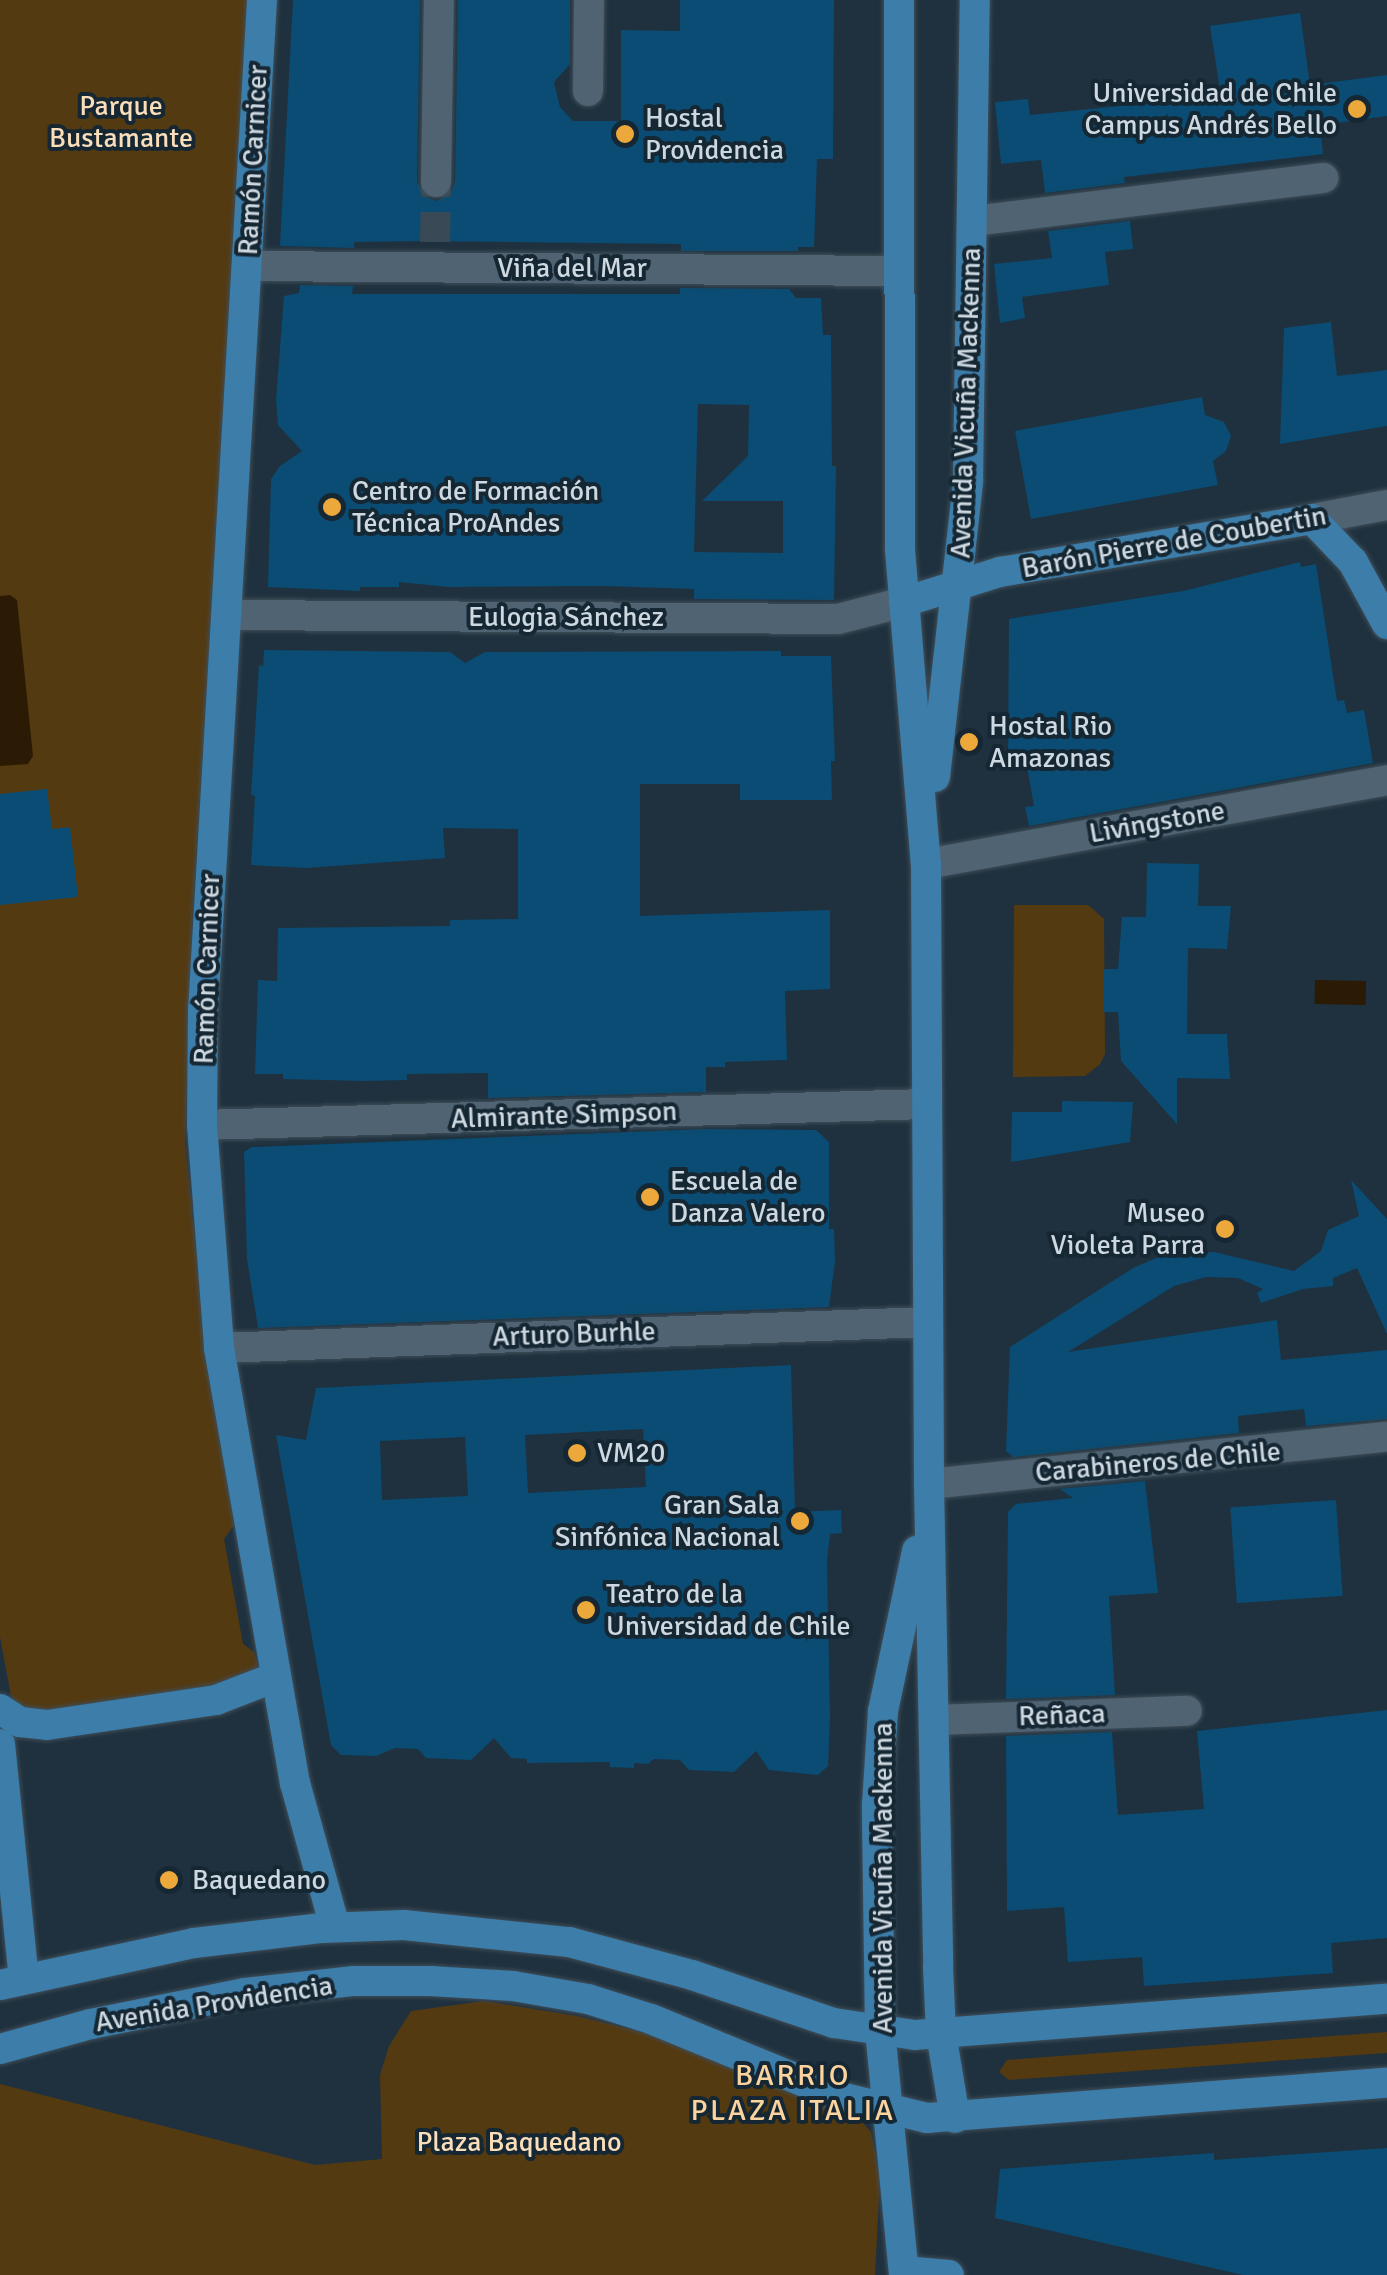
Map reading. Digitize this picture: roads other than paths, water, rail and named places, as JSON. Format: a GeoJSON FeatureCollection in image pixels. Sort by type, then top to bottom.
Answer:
{"type":"FeatureCollection","features":[{"type":"Feature","properties":{"kind":"main road","name":"Ramón Carnicer"},"geometry":{"type":"LineString","coordinates":[[262,0],[203,1010],[202,1125],[219,1348],[295,1783],[335,1927]]}},
{"type":"Feature","properties":{"kind":"main road","name":"Avenida Vicuña Mackenna"},"geometry":{"type":"LineString","coordinates":[[899,0],[898,445],[904,602],[926,864],[928,1484],[942,2033],[955,2118]]}},
{"type":"Feature","properties":{"kind":"main road","name":"Avenida Vicuña Mackenna"},"geometry":{"type":"LineString","coordinates":[[926,864],[968,482],[975,0]]}},
{"type":"Feature","properties":{"kind":"main road","name":"Barón Pierre de Coubertin"},"geometry":{"type":"LineString","coordinates":[[904,602],[959,582],[1312,518]]}},
{"type":"Feature","properties":{"kind":"main road"},"geometry":{"type":"LineString","coordinates":[[1312,518],[1353,562],[1387,624]]}},
{"type":"Feature","properties":{"kind":"main road","name":"Avenida Vicuña Mackenna"},"geometry":{"type":"LineString","coordinates":[[904,2273],[880,2032],[881,1733],[928,1484]]}},
{"type":"Feature","properties":{"kind":"main road"},"geometry":{"type":"LineString","coordinates":[[0,1709],[20,1722],[47,1725],[216,1700],[276,1676]]}},
{"type":"Feature","properties":{"kind":"main road"},"geometry":{"type":"LineString","coordinates":[[0,1744],[12,1982]]}},
{"type":"Feature","properties":{"kind":"main road","name":"Avenida Providencia"},"geometry":{"type":"LineString","coordinates":[[12,1982],[156,1950],[335,1927],[479,1929],[569,1942],[620,1954],[834,2024],[880,2032],[942,2033],[1387,1999]]}},
{"type":"Feature","properties":{"kind":"main road","name":"Avenida Providencia"},"geometry":{"type":"LineString","coordinates":[[0,2049],[164,2008],[296,1987],[415,1980],[513,1986],[588,1999],[651,2018],[841,2097],[889,2111],[955,2118],[1387,2083]]}},
{"type":"Feature","properties":{"kind":"main road"},"geometry":{"type":"LineString","coordinates":[[904,2273],[948,2275]]}},
{"type":"Feature","properties":{"kind":"street"},"geometry":{"type":"LineString","coordinates":[[436,182],[439,0]]}},
{"type":"Feature","properties":{"kind":"street"},"geometry":{"type":"LineString","coordinates":[[588,0],[588,91]]}},
{"type":"Feature","properties":{"kind":"street"},"geometry":{"type":"LineString","coordinates":[[973,221],[1323,178]]}},
{"type":"Feature","properties":{"kind":"street","name":"Viña del Mar"},"geometry":{"type":"LineString","coordinates":[[246,266],[434,255],[898,271]]}},
{"type":"Feature","properties":{"kind":"street","name":"Barón Pierre de Coubertin"},"geometry":{"type":"LineString","coordinates":[[1312,518],[1387,505]]}},
{"type":"Feature","properties":{"kind":"street","name":"Eulogia Sánchez"},"geometry":{"type":"LineString","coordinates":[[226,615],[838,619],[904,602]]}},
{"type":"Feature","properties":{"kind":"street","name":"Livingstone"},"geometry":{"type":"LineString","coordinates":[[926,864],[1387,780]]}},
{"type":"Feature","properties":{"kind":"street","name":"Almirante Simpson"},"geometry":{"type":"LineString","coordinates":[[202,1125],[927,1104]]}},
{"type":"Feature","properties":{"kind":"street","name":"Arturo Burhle"},"geometry":{"type":"LineString","coordinates":[[219,1348],[928,1322]]}},
{"type":"Feature","properties":{"kind":"street","name":"Carabineros de Chile"},"geometry":{"type":"LineString","coordinates":[[928,1484],[1387,1438]]}},
{"type":"Feature","properties":{"kind":"street","name":"Reñaca"},"geometry":{"type":"LineString","coordinates":[[936,1720],[1187,1710]]}},
{"type":"Feature","properties":{"kind":"tunnel"},"geometry":{"type":"LineString","coordinates":[[435,242],[436,182]]}},
{"type":"Feature","properties":{"kind":"place","name":"Universidad de Chile Campus Andrés Bello"},"geometry":{"type":"Point","coordinates":[1357,109]}},
{"type":"Feature","properties":{"kind":"place","name":"Hostal Providencia"},"geometry":{"type":"Point","coordinates":[625,134]}},
{"type":"Feature","properties":{"kind":"place","name":"Centro de Formación Técnica ProAndes"},"geometry":{"type":"Point","coordinates":[332,507]}},
{"type":"Feature","properties":{"kind":"place","name":"Hostal Rio Amazonas"},"geometry":{"type":"Point","coordinates":[969,742]}},
{"type":"Feature","properties":{"kind":"place","name":"Escuela de Danza Valero"},"geometry":{"type":"Point","coordinates":[650,1197]}},
{"type":"Feature","properties":{"kind":"place","name":"Museo Violeta Parra"},"geometry":{"type":"Point","coordinates":[1225,1229]}},
{"type":"Feature","properties":{"kind":"place","name":"VM20"},"geometry":{"type":"Point","coordinates":[577,1453]}},
{"type":"Feature","properties":{"kind":"place","name":"Gran Sala Sinfónica Nacional"},"geometry":{"type":"Point","coordinates":[800,1521]}},
{"type":"Feature","properties":{"kind":"place","name":"Teatro de la Universidad de Chile"},"geometry":{"type":"Point","coordinates":[586,1610]}},
{"type":"Feature","properties":{"kind":"place","name":"Baquedano"},"geometry":{"type":"Point","coordinates":[169,1880]}},
{"type":"Feature","properties":{"kind":"district","name":"BARRIO PLAZA ITALIA"},"geometry":{"type":"Point","coordinates":[793,2093]}},
{"type":"Feature","properties":{"kind":"park label","name":"Parque Bustamante"},"geometry":{"type":"Point","coordinates":[121,122]}},
{"type":"Feature","properties":{"kind":"park label","name":"Plaza Baquedano"},"geometry":{"type":"Point","coordinates":[519,2142]}}]}
